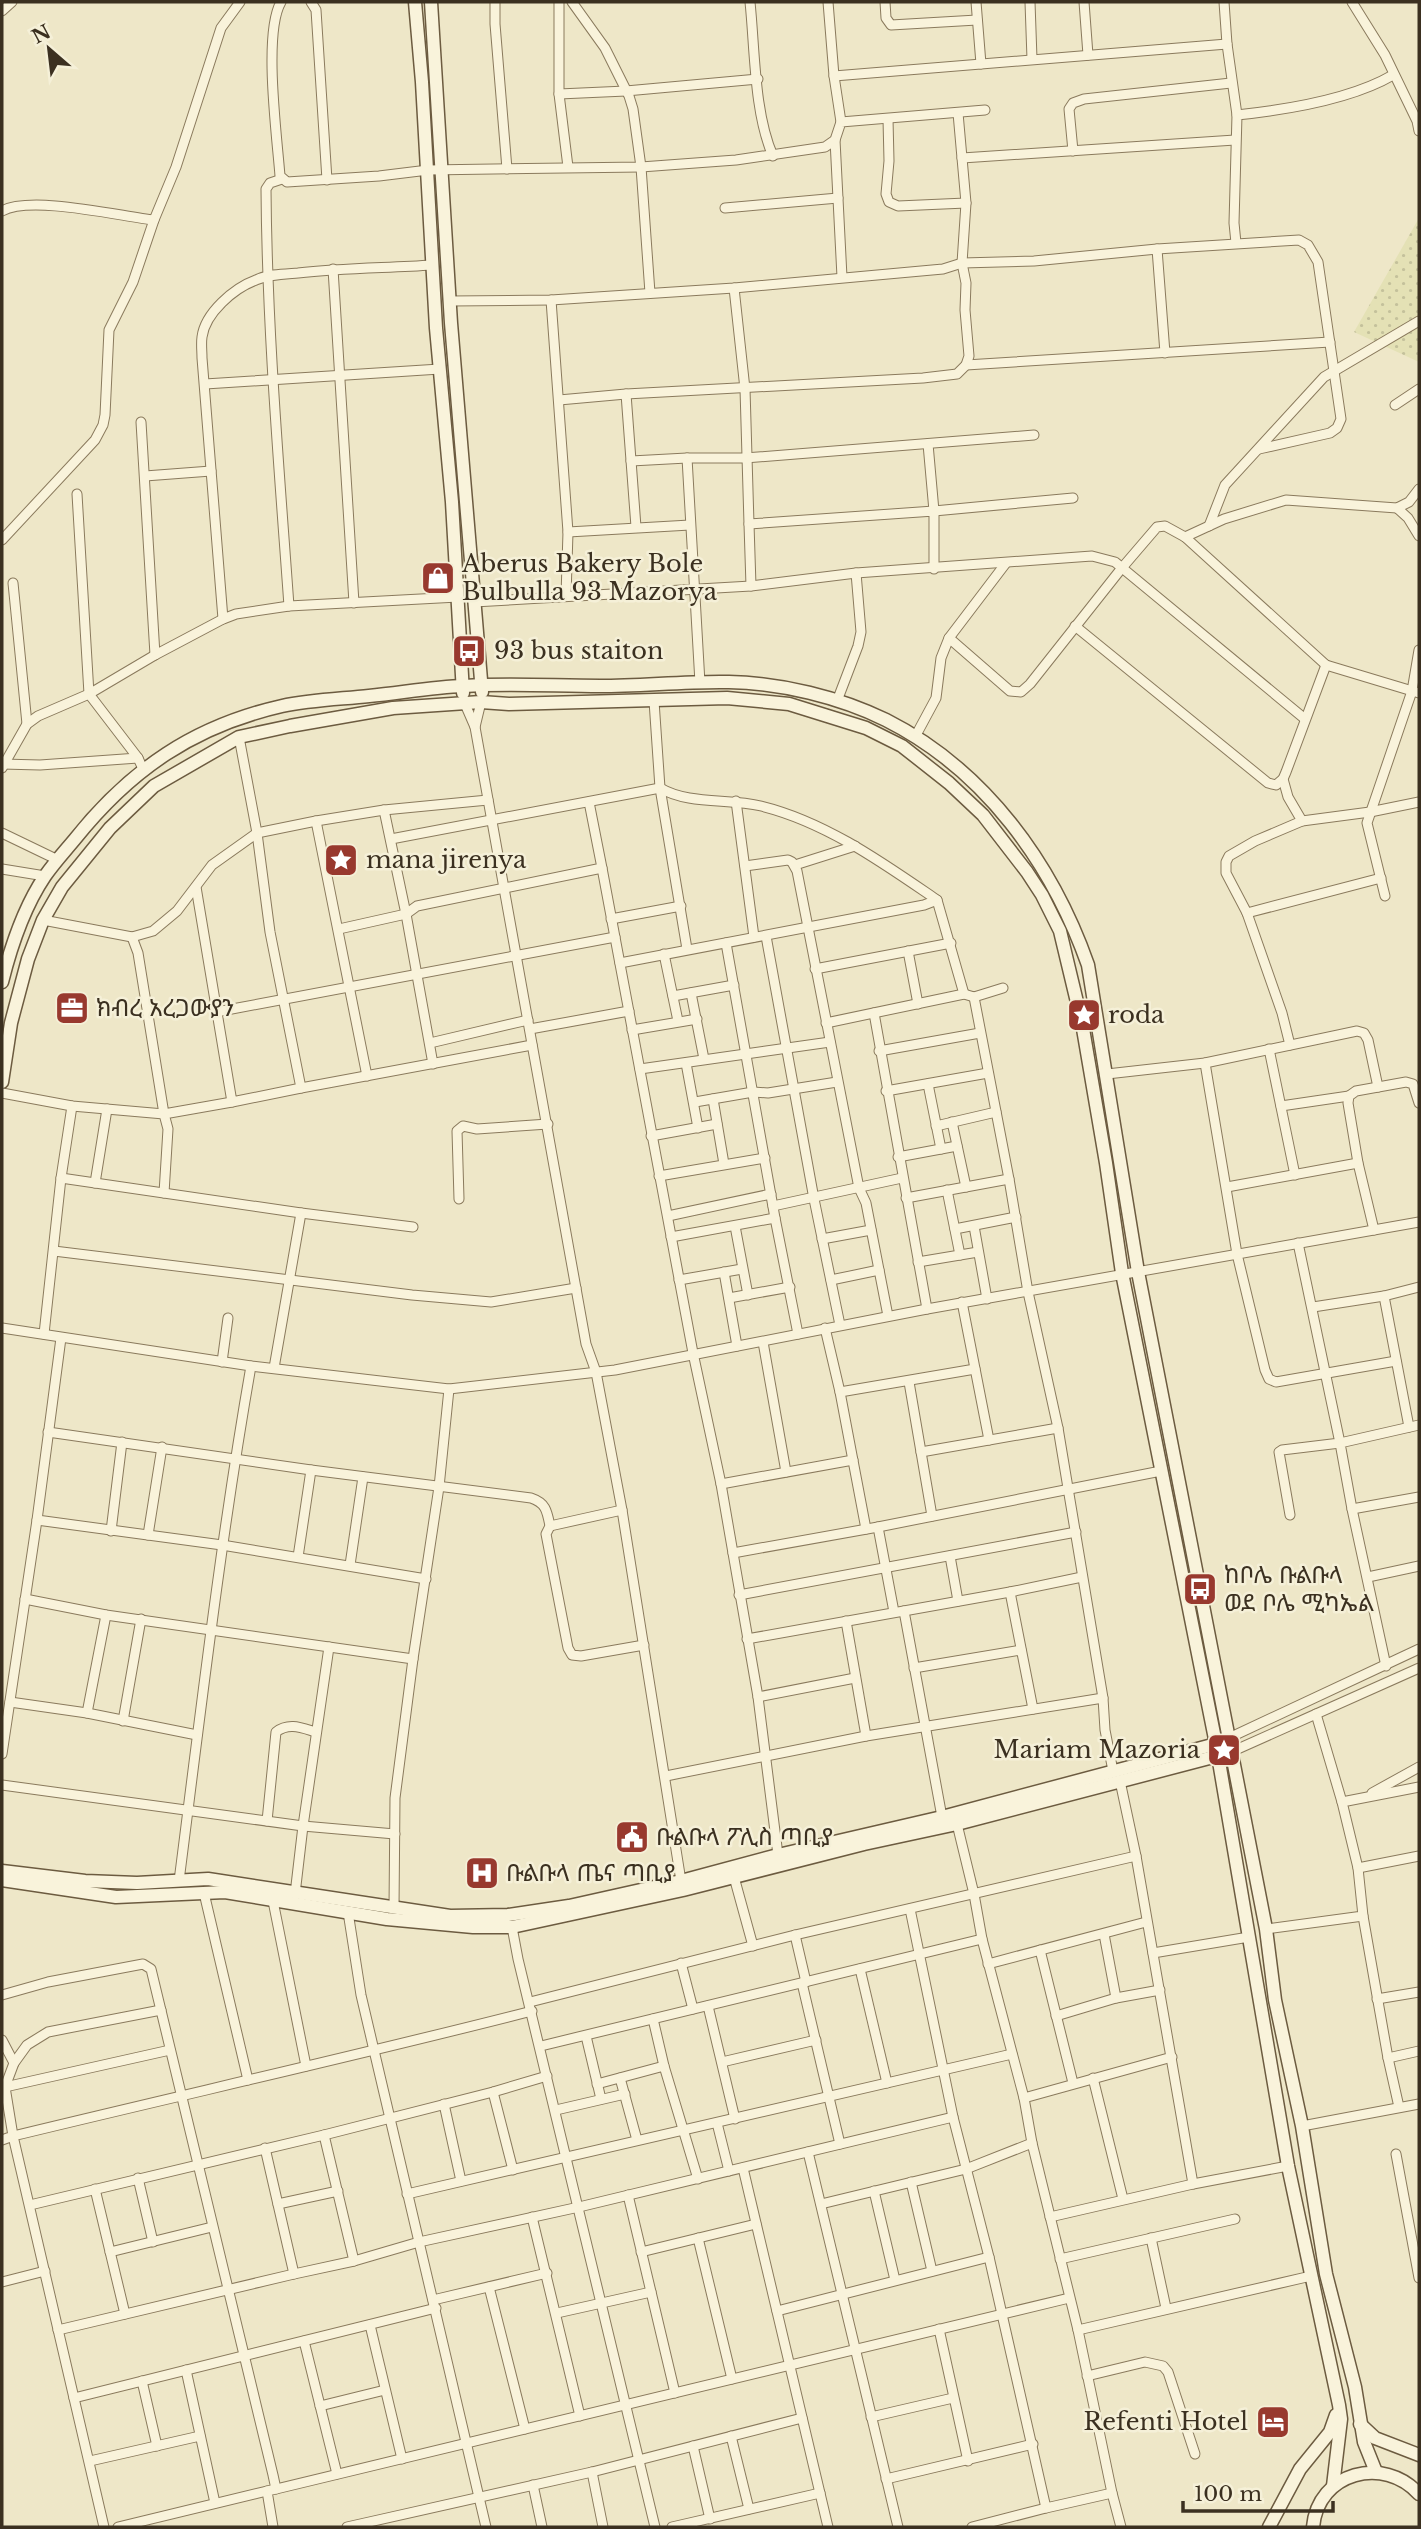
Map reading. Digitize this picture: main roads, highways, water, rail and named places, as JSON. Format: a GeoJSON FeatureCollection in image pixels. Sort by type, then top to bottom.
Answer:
{"type":"FeatureCollection","features":[{"type":"Feature","properties":{"kind":"main road"},"geometry":{"type":"LineString","coordinates":[[415,2],[465,704]]}},
{"type":"Feature","properties":{"kind":"main road"},"geometry":{"type":"LineString","coordinates":[[431,2],[450,302],[482,685],[481,702]]}},
{"type":"Feature","properties":{"kind":"main road"},"geometry":{"type":"LineString","coordinates":[[2,982],[9,952],[45,876],[141,764],[230,721],[284,706],[482,685],[607,686],[731,682],[773,687],[837,701],[874,714],[915,737],[959,768],[996,804],[1029,846],[1056,888],[1088,965],[1138,1272],[1266,1929],[1275,2000],[1302,2126],[1326,2274],[1355,2388],[1360,2424],[1376,2472]]}},
{"type":"Feature","properties":{"kind":"main road"},"geometry":{"type":"LineString","coordinates":[[770,702],[773,687]]}},
{"type":"Feature","properties":{"kind":"main road"},"geometry":{"type":"LineString","coordinates":[[2,1082],[11,1023],[28,959],[43,919],[62,887],[129,807],[167,776],[239,737],[393,708],[481,702],[509,704],[727,698],[770,702],[831,715],[902,746],[983,815],[1017,856],[1042,895],[1060,931],[1071,970],[1102,1137],[1122,1273],[1217,1750],[1288,2165],[1339,2405],[1341,2419],[1333,2486]]}},
{"type":"Feature","properties":{"kind":"main road"},"geometry":{"type":"LineString","coordinates":[[1017,856],[1029,846]]}},
{"type":"Feature","properties":{"kind":"main road"},"geometry":{"type":"LineString","coordinates":[[2,1880],[116,1897],[225,1892],[295,1894],[450,1916],[508,1915],[569,1906],[681,1881],[778,1855],[1217,1750]]}},
{"type":"Feature","properties":{"kind":"main road"},"geometry":{"type":"LineString","coordinates":[[2,1871],[85,1881],[149,1883],[208,1879],[348,1912],[451,1925],[512,1927],[683,1890],[864,1844],[957,1824],[1117,1776]]}},
{"type":"Feature","properties":{"kind":"main road"},"geometry":{"type":"LineString","coordinates":[[1269,2527],[1294,2479],[1331,2432],[1339,2405]]}},
{"type":"Feature","properties":{"kind":"main road"},"geometry":{"type":"LineString","coordinates":[[1360,2424],[1376,2438],[1419,2455]]}},
{"type":"Feature","properties":{"kind":"main road"},"geometry":{"type":"LineString","coordinates":[[1310,2526],[1319,2504],[1333,2486],[1356,2474],[1376,2472],[1404,2480],[1419,2494]]}},
{"type":"Feature","properties":{"kind":"place","name":"Aberus Bakery Bole Bulbulla 93 Mazorya"},"geometry":{"type":"Point","coordinates":[438,578]}},
{"type":"Feature","properties":{"kind":"place","name":"93 bus staiton"},"geometry":{"type":"Point","coordinates":[469,651]}},
{"type":"Feature","properties":{"kind":"place","name":"mana jirenya"},"geometry":{"type":"Point","coordinates":[341,860]}},
{"type":"Feature","properties":{"kind":"place","name":"ክብረ አረጋውያን"},"geometry":{"type":"Point","coordinates":[72,1008]}},
{"type":"Feature","properties":{"kind":"place","name":"roda"},"geometry":{"type":"Point","coordinates":[1084,1015]}},
{"type":"Feature","properties":{"kind":"place","name":"ከቦሌ ቡልቡላ ወደ ቦሌ ሚካኤል"},"geometry":{"type":"Point","coordinates":[1200,1589]}},
{"type":"Feature","properties":{"kind":"place","name":"Mariam Mazoria"},"geometry":{"type":"Point","coordinates":[1224,1750]}},
{"type":"Feature","properties":{"kind":"place","name":"ቡልቡላ ፖሊስ ጣቢያ"},"geometry":{"type":"Point","coordinates":[632,1837]}},
{"type":"Feature","properties":{"kind":"place","name":"ቡልቡላ ጤና ጣቢያ"},"geometry":{"type":"Point","coordinates":[482,1873]}},
{"type":"Feature","properties":{"kind":"place","name":"Refenti Hotel"},"geometry":{"type":"Point","coordinates":[1273,2422]}}]}
